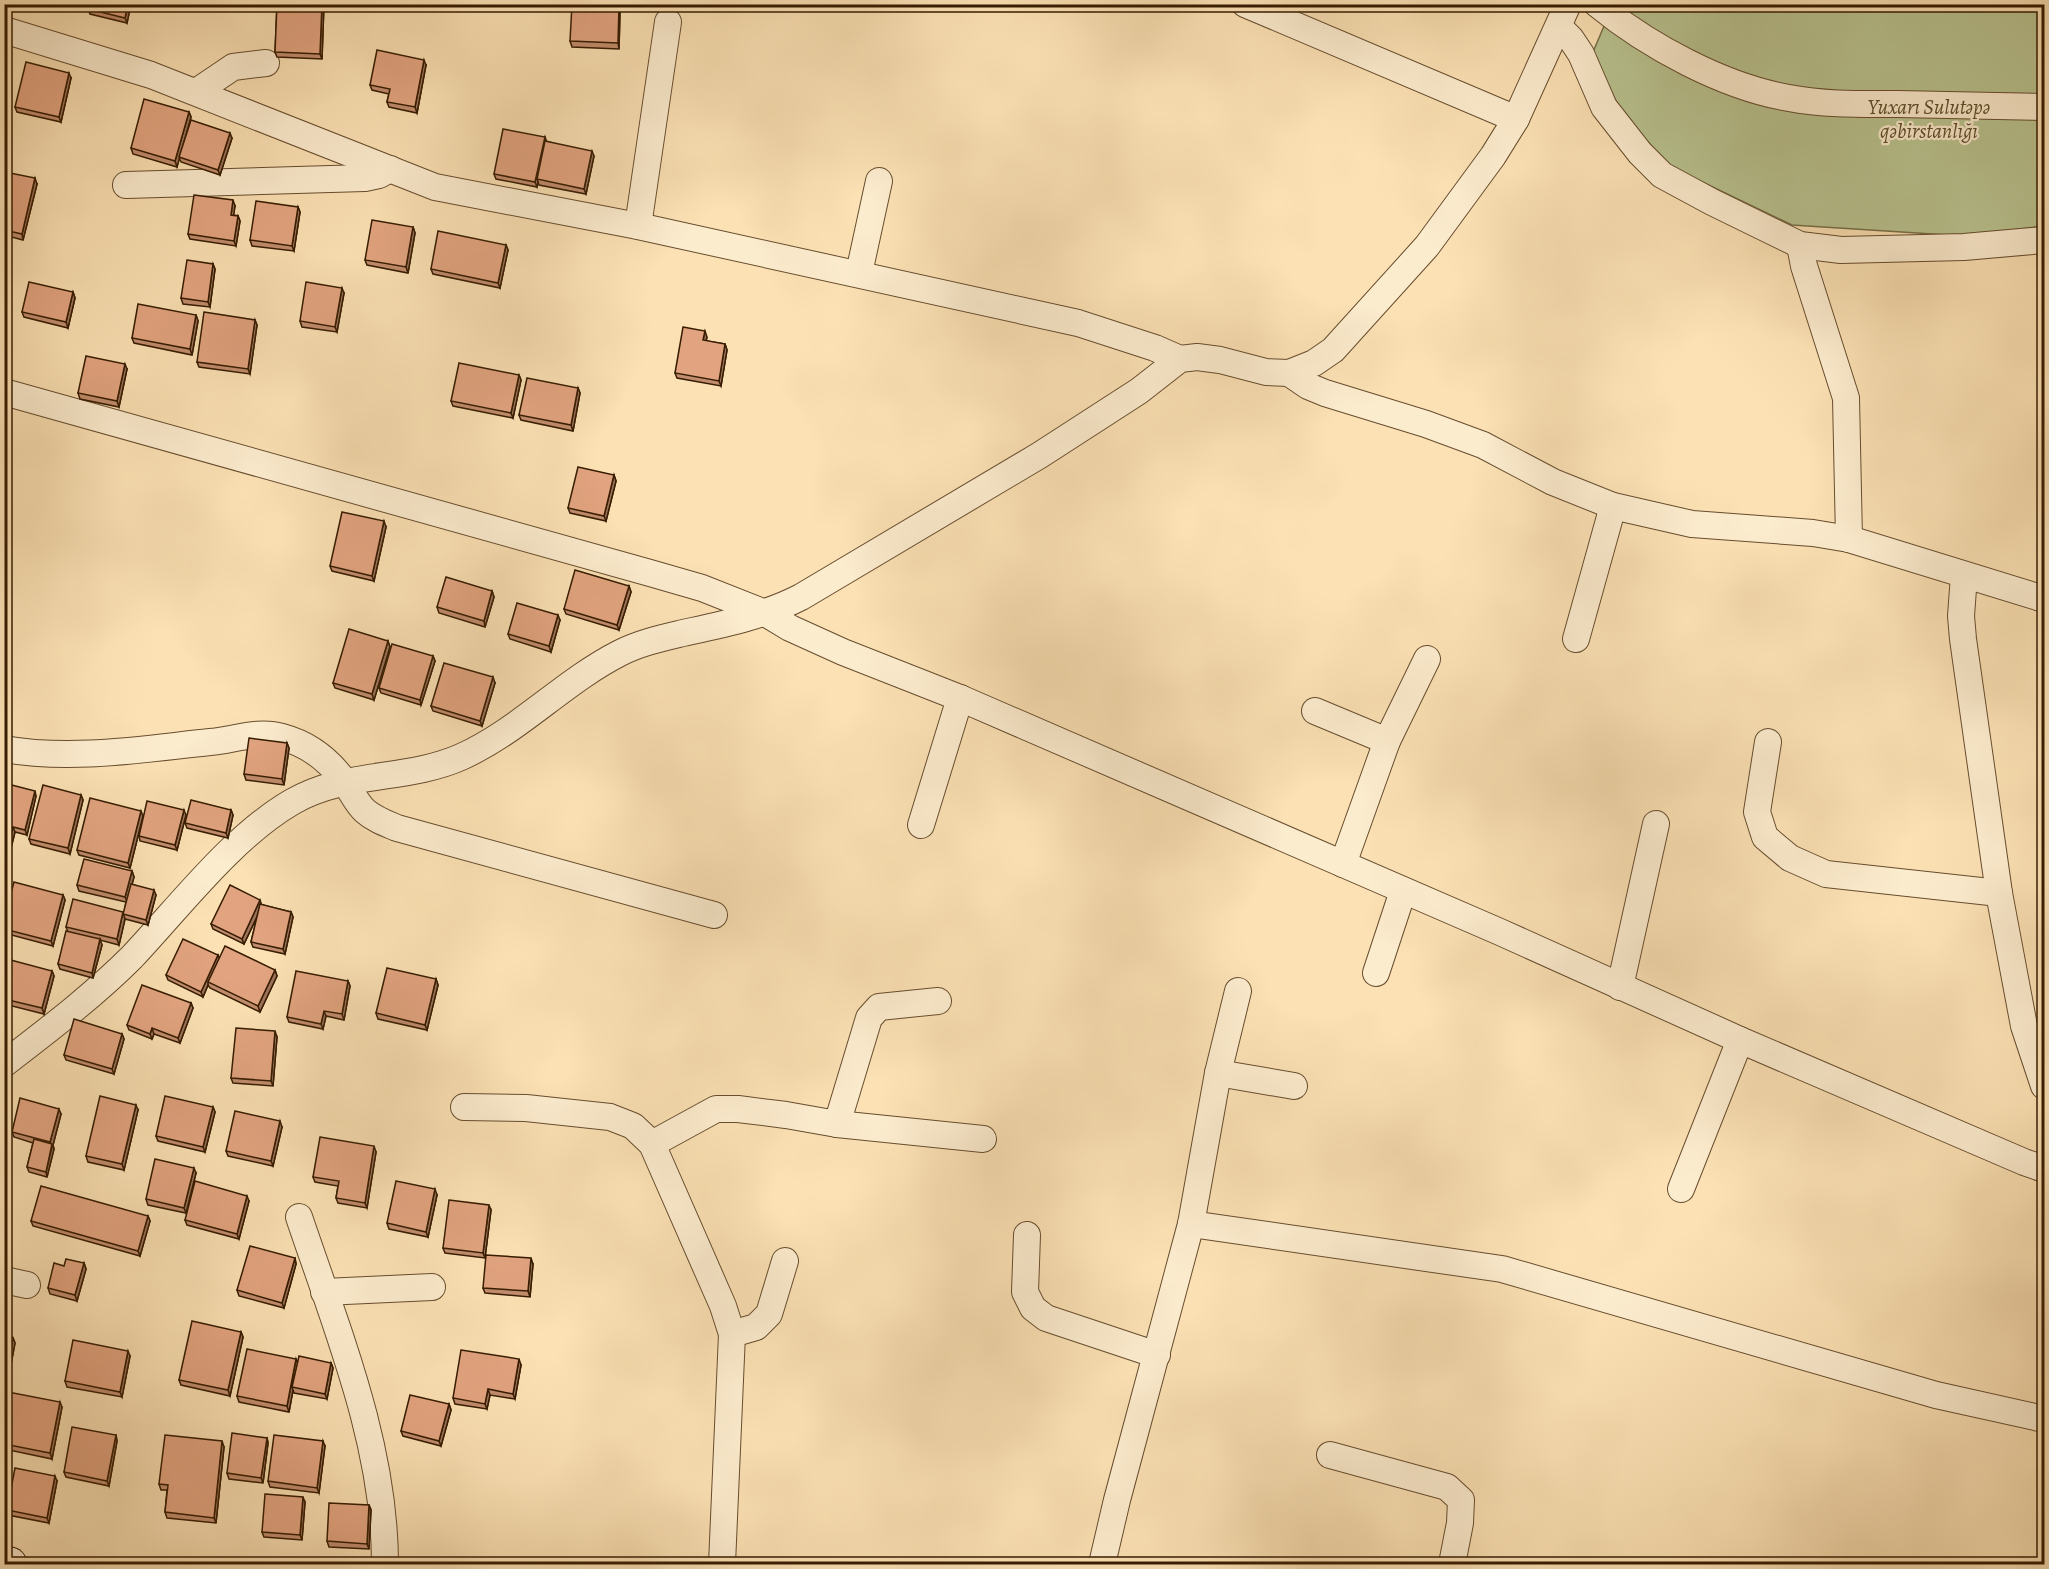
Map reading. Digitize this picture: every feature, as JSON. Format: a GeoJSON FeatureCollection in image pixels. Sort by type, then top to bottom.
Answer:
{"type":"FeatureCollection","features":[{"type":"Feature","properties":{"kind":"street"},"geometry":{"type":"LineString","coordinates":[[1245,4],[1516,119]]}},
{"type":"Feature","properties":{"kind":"street"},"geometry":{"type":"LineString","coordinates":[[1597,4],[1639,36],[1697,67],[1750,87],[1788,98],[1830,103],[2044,107]]}},
{"type":"Feature","properties":{"kind":"street"},"geometry":{"type":"LineString","coordinates":[[1288,374],[1314,363],[1333,350],[1427,246],[1493,156],[1516,119],[1563,16]]}},
{"type":"Feature","properties":{"kind":"street"},"geometry":{"type":"LineString","coordinates":[[1563,16],[1571,39],[1581,54],[1604,107],[1640,153],[1662,175],[1800,245],[1863,250],[1964,247],[2044,240]]}},
{"type":"Feature","properties":{"kind":"street"},"geometry":{"type":"LineString","coordinates":[[638,226],[668,22]]}},
{"type":"Feature","properties":{"kind":"street"},"geometry":{"type":"LineString","coordinates":[[4,30],[151,75],[435,187],[638,226],[859,273],[1078,324],[1155,348],[1180,359],[1197,357],[1220,360],[1266,372],[1288,374],[1325,393],[1426,424],[1483,445],[1552,482],[1613,506],[1692,524],[1813,532],[1849,539],[2044,599]]}},
{"type":"Feature","properties":{"kind":"street"},"geometry":{"type":"LineString","coordinates":[[196,92],[233,67],[266,63]]}},
{"type":"Feature","properties":{"kind":"street"},"geometry":{"type":"LineString","coordinates":[[126,185],[365,178],[379,175],[390,169]]}},
{"type":"Feature","properties":{"kind":"street"},"geometry":{"type":"LineString","coordinates":[[859,273],[879,181]]}},
{"type":"Feature","properties":{"kind":"street"},"geometry":{"type":"LineString","coordinates":[[1800,245],[1804,266],[1846,398],[1849,539]]}},
{"type":"Feature","properties":{"kind":"street"},"geometry":{"type":"LineString","coordinates":[[4,1064],[105,983],[231,850],[261,823],[293,801],[344,781],[430,767],[460,757],[507,730],[589,671],[621,652],[667,637],[765,613],[801,597],[1030,461],[1139,391],[1180,359]]}},
{"type":"Feature","properties":{"kind":"street"},"geometry":{"type":"LineString","coordinates":[[4,392],[702,588],[765,613],[843,652],[960,698],[1500,932],[1740,1041],[2044,1169]]}},
{"type":"Feature","properties":{"kind":"street"},"geometry":{"type":"LineString","coordinates":[[1576,639],[1613,506]]}},
{"type":"Feature","properties":{"kind":"street"},"geometry":{"type":"LineString","coordinates":[[1964,575],[1961,616],[1963,639],[2000,893],[2024,1026],[2044,1086]]}},
{"type":"Feature","properties":{"kind":"street"},"geometry":{"type":"LineString","coordinates":[[1343,864],[1387,741],[1427,659]]}},
{"type":"Feature","properties":{"kind":"street"},"geometry":{"type":"LineString","coordinates":[[921,825],[960,698]]}},
{"type":"Feature","properties":{"kind":"street"},"geometry":{"type":"LineString","coordinates":[[1316,711],[1387,741]]}},
{"type":"Feature","properties":{"kind":"street"},"geometry":{"type":"LineString","coordinates":[[4,749],[62,754],[99,753],[217,741],[251,735],[280,736],[307,746],[326,760],[344,781],[362,809],[374,818],[397,828],[714,915]]}},
{"type":"Feature","properties":{"kind":"street"},"geometry":{"type":"LineString","coordinates":[[1768,742],[1757,812],[1765,837],[1790,858],[1826,873],[2000,893]]}},
{"type":"Feature","properties":{"kind":"street"},"geometry":{"type":"LineString","coordinates":[[1620,987],[1656,824]]}},
{"type":"Feature","properties":{"kind":"street"},"geometry":{"type":"LineString","coordinates":[[1376,973],[1403,891]]}},
{"type":"Feature","properties":{"kind":"street"},"geometry":{"type":"LineString","coordinates":[[1102,1564],[1114,1510],[1191,1224],[1218,1073],[1238,991]]}},
{"type":"Feature","properties":{"kind":"street"},"geometry":{"type":"LineString","coordinates":[[837,1124],[869,1017],[879,1007],[938,1001]]}},
{"type":"Feature","properties":{"kind":"street"},"geometry":{"type":"LineString","coordinates":[[1681,1189],[1740,1041]]}},
{"type":"Feature","properties":{"kind":"street"},"geometry":{"type":"LineString","coordinates":[[1218,1073],[1294,1086]]}},
{"type":"Feature","properties":{"kind":"street"},"geometry":{"type":"LineString","coordinates":[[464,1107],[526,1108],[610,1118],[633,1126],[652,1144],[723,1306],[732,1334],[722,1564]]}},
{"type":"Feature","properties":{"kind":"street"},"geometry":{"type":"LineString","coordinates":[[652,1144],[716,1109],[786,1114],[837,1124],[983,1139]]}},
{"type":"Feature","properties":{"kind":"street"},"geometry":{"type":"LineString","coordinates":[[299,1216],[366,1418],[381,1491],[385,1528],[385,1564]]}},
{"type":"Feature","properties":{"kind":"street"},"geometry":{"type":"LineString","coordinates":[[1191,1224],[1502,1269],[1936,1395],[2044,1419]]}},
{"type":"Feature","properties":{"kind":"street"},"geometry":{"type":"LineString","coordinates":[[1027,1235],[1025,1292],[1033,1308],[1046,1318],[1157,1355]]}},
{"type":"Feature","properties":{"kind":"street"},"geometry":{"type":"LineString","coordinates":[[732,1334],[756,1327],[770,1314],[785,1261]]}},
{"type":"Feature","properties":{"kind":"street"},"geometry":{"type":"LineString","coordinates":[[324,1292],[432,1287]]}},
{"type":"Feature","properties":{"kind":"street"},"geometry":{"type":"LineString","coordinates":[[1329,1455],[1447,1487],[1461,1500],[1460,1523],[1452,1564]]}},
{"type":"Feature","properties":{"kind":"street"},"geometry":{"type":"LineString","coordinates":[[4,1564],[10,1564]]}},
{"type":"Feature","properties":{"kind":"green space","name":"Yuxarı Sulutəpə qəbirstanlığı"},"geometry":{"type":"Polygon","coordinates":[[[1613,5],[2044,5],[2044,226],[1964,236],[1792,225],[1673,168],[1623,116],[1593,52],[1613,5]]]}},
{"type":"Feature","properties":{"kind":"building"},"geometry":{"type":"Polygon","coordinates":[[[89,4],[128,4],[125,18],[88,9],[89,4]]]}},
{"type":"Feature","properties":{"kind":"building"},"geometry":{"type":"Polygon","coordinates":[[[277,4],[322,4],[320,54],[275,52],[277,4]]]}},
{"type":"Feature","properties":{"kind":"building"},"geometry":{"type":"Polygon","coordinates":[[[572,4],[619,5],[618,43],[570,41],[572,4]]]}},
{"type":"Feature","properties":{"kind":"building"},"geometry":{"type":"Polygon","coordinates":[[[377,50],[424,60],[415,107],[387,102],[390,89],[370,85],[377,50]]]}},
{"type":"Feature","properties":{"kind":"building"},"geometry":{"type":"Polygon","coordinates":[[[26,62],[69,73],[59,117],[15,107],[26,62]]]}},
{"type":"Feature","properties":{"kind":"building"},"geometry":{"type":"Polygon","coordinates":[[[144,99],[189,112],[175,161],[131,148],[144,99]]]}},
{"type":"Feature","properties":{"kind":"building"},"geometry":{"type":"Polygon","coordinates":[[[191,120],[230,133],[218,170],[179,157],[191,120]]]}},
{"type":"Feature","properties":{"kind":"building"},"geometry":{"type":"Polygon","coordinates":[[[503,129],[545,137],[535,182],[494,174],[503,129]]]}},
{"type":"Feature","properties":{"kind":"building"},"geometry":{"type":"Polygon","coordinates":[[[545,141],[592,151],[584,189],[537,179],[545,141]]]}},
{"type":"Feature","properties":{"kind":"building"},"geometry":{"type":"Polygon","coordinates":[[[10,173],[35,178],[22,234],[4,230],[4,197],[10,173]]]}},
{"type":"Feature","properties":{"kind":"building"},"geometry":{"type":"Polygon","coordinates":[[[194,195],[233,200],[231,215],[238,216],[234,241],[188,234],[194,195]]]}},
{"type":"Feature","properties":{"kind":"building"},"geometry":{"type":"Polygon","coordinates":[[[256,201],[298,207],[292,246],[250,240],[256,201]]]}},
{"type":"Feature","properties":{"kind":"building"},"geometry":{"type":"Polygon","coordinates":[[[372,220],[413,227],[406,267],[365,260],[372,220]]]}},
{"type":"Feature","properties":{"kind":"building"},"geometry":{"type":"Polygon","coordinates":[[[438,231],[506,245],[498,283],[431,269],[438,231]]]}},
{"type":"Feature","properties":{"kind":"building"},"geometry":{"type":"Polygon","coordinates":[[[187,260],[213,264],[208,302],[181,298],[187,260]]]}},
{"type":"Feature","properties":{"kind":"building"},"geometry":{"type":"Polygon","coordinates":[[[29,282],[73,292],[66,322],[22,312],[29,282]]]}},
{"type":"Feature","properties":{"kind":"building"},"geometry":{"type":"Polygon","coordinates":[[[306,282],[342,288],[335,327],[300,321],[306,282]]]}},
{"type":"Feature","properties":{"kind":"building"},"geometry":{"type":"Polygon","coordinates":[[[138,304],[196,315],[190,349],[132,338],[138,304]]]}},
{"type":"Feature","properties":{"kind":"building"},"geometry":{"type":"Polygon","coordinates":[[[204,312],[255,320],[248,369],[197,362],[204,312]]]}},
{"type":"Feature","properties":{"kind":"building"},"geometry":{"type":"Polygon","coordinates":[[[683,327],[705,331],[703,340],[725,344],[719,381],[675,373],[683,327]]]}},
{"type":"Feature","properties":{"kind":"building"},"geometry":{"type":"Polygon","coordinates":[[[86,356],[125,364],[117,401],[78,393],[86,356]]]}},
{"type":"Feature","properties":{"kind":"building"},"geometry":{"type":"Polygon","coordinates":[[[459,363],[519,375],[511,413],[451,401],[459,363]]]}},
{"type":"Feature","properties":{"kind":"building"},"geometry":{"type":"Polygon","coordinates":[[[527,378],[578,388],[571,425],[519,415],[527,378]]]}},
{"type":"Feature","properties":{"kind":"building"},"geometry":{"type":"Polygon","coordinates":[[[578,467],[614,475],[604,516],[568,508],[578,467]]]}},
{"type":"Feature","properties":{"kind":"building"},"geometry":{"type":"Polygon","coordinates":[[[342,512],[384,521],[372,576],[330,566],[342,512]]]}},
{"type":"Feature","properties":{"kind":"building"},"geometry":{"type":"Polygon","coordinates":[[[575,570],[629,586],[617,625],[564,609],[575,570]]]}},
{"type":"Feature","properties":{"kind":"building"},"geometry":{"type":"Polygon","coordinates":[[[446,577],[492,591],[484,621],[437,607],[446,577]]]}},
{"type":"Feature","properties":{"kind":"building"},"geometry":{"type":"Polygon","coordinates":[[[517,603],[558,615],[549,646],[508,634],[517,603]]]}},
{"type":"Feature","properties":{"kind":"building"},"geometry":{"type":"Polygon","coordinates":[[[349,629],[388,641],[372,694],[333,683],[349,629]]]}},
{"type":"Feature","properties":{"kind":"building"},"geometry":{"type":"Polygon","coordinates":[[[392,644],[433,656],[420,700],[379,688],[392,644]]]}},
{"type":"Feature","properties":{"kind":"building"},"geometry":{"type":"Polygon","coordinates":[[[444,663],[493,677],[480,721],[431,706],[444,663]]]}},
{"type":"Feature","properties":{"kind":"building"},"geometry":{"type":"Polygon","coordinates":[[[249,738],[287,743],[282,779],[244,774],[249,738]]]}},
{"type":"Feature","properties":{"kind":"building"},"geometry":{"type":"Polygon","coordinates":[[[4,783],[35,791],[25,830],[13,827],[10,839],[4,838],[4,783]]]}},
{"type":"Feature","properties":{"kind":"building"},"geometry":{"type":"Polygon","coordinates":[[[43,785],[81,795],[68,848],[29,839],[43,785]]]}},
{"type":"Feature","properties":{"kind":"building"},"geometry":{"type":"Polygon","coordinates":[[[90,798],[141,811],[128,863],[77,850],[90,798]]]}},
{"type":"Feature","properties":{"kind":"building"},"geometry":{"type":"Polygon","coordinates":[[[191,800],[231,810],[226,833],[185,823],[191,800]]]}},
{"type":"Feature","properties":{"kind":"building"},"geometry":{"type":"Polygon","coordinates":[[[147,801],[184,810],[175,845],[139,836],[147,801]]]}},
{"type":"Feature","properties":{"kind":"building"},"geometry":{"type":"Polygon","coordinates":[[[84,859],[132,871],[125,897],[77,885],[84,859]]]}},
{"type":"Feature","properties":{"kind":"building"},"geometry":{"type":"Polygon","coordinates":[[[14,882],[63,895],[51,941],[4,929],[4,918],[14,882]]]}},
{"type":"Feature","properties":{"kind":"building"},"geometry":{"type":"Polygon","coordinates":[[[131,884],[154,890],[146,920],[123,914],[131,884]]]}},
{"type":"Feature","properties":{"kind":"building"},"geometry":{"type":"Polygon","coordinates":[[[230,885],[260,900],[242,939],[211,924],[230,885]]]}},
{"type":"Feature","properties":{"kind":"building"},"geometry":{"type":"Polygon","coordinates":[[[73,899],[123,912],[117,939],[66,927],[73,899]]]}},
{"type":"Feature","properties":{"kind":"building"},"geometry":{"type":"Polygon","coordinates":[[[260,904],[291,912],[283,949],[251,942],[260,904]]]}},
{"type":"Feature","properties":{"kind":"building"},"geometry":{"type":"Polygon","coordinates":[[[66,931],[100,939],[92,973],[58,964],[66,931]]]}},
{"type":"Feature","properties":{"kind":"building"},"geometry":{"type":"Polygon","coordinates":[[[183,939],[218,955],[201,992],[166,975],[183,939]]]}},
{"type":"Feature","properties":{"kind":"building"},"geometry":{"type":"Polygon","coordinates":[[[225,946],[275,970],[258,1006],[208,982],[225,946]]]}},
{"type":"Feature","properties":{"kind":"building"},"geometry":{"type":"Polygon","coordinates":[[[7,959],[52,971],[42,1008],[4,999],[4,968],[7,959]]]}},
{"type":"Feature","properties":{"kind":"building"},"geometry":{"type":"Polygon","coordinates":[[[387,968],[436,979],[425,1025],[376,1013],[387,968]]]}},
{"type":"Feature","properties":{"kind":"building"},"geometry":{"type":"Polygon","coordinates":[[[296,971],[348,981],[342,1014],[324,1011],[321,1024],[287,1017],[296,971]]]}},
{"type":"Feature","properties":{"kind":"building"},"geometry":{"type":"Polygon","coordinates":[[[142,985],[191,1003],[178,1038],[152,1028],[150,1034],[127,1025],[142,985]]]}},
{"type":"Feature","properties":{"kind":"building"},"geometry":{"type":"Polygon","coordinates":[[[74,1019],[122,1034],[112,1069],[64,1055],[74,1019]]]}},
{"type":"Feature","properties":{"kind":"building"},"geometry":{"type":"Polygon","coordinates":[[[236,1028],[275,1031],[271,1081],[231,1078],[236,1028]]]}},
{"type":"Feature","properties":{"kind":"building"},"geometry":{"type":"Polygon","coordinates":[[[100,1096],[136,1105],[122,1164],[86,1156],[100,1096]]]}},
{"type":"Feature","properties":{"kind":"building"},"geometry":{"type":"Polygon","coordinates":[[[165,1096],[213,1107],[203,1147],[156,1136],[165,1096]]]}},
{"type":"Feature","properties":{"kind":"building"},"geometry":{"type":"Polygon","coordinates":[[[20,1098],[59,1109],[50,1142],[12,1132],[20,1098]]]}},
{"type":"Feature","properties":{"kind":"building"},"geometry":{"type":"Polygon","coordinates":[[[235,1111],[280,1121],[271,1161],[226,1151],[235,1111]]]}},
{"type":"Feature","properties":{"kind":"building"},"geometry":{"type":"Polygon","coordinates":[[[320,1137],[374,1146],[365,1203],[336,1198],[339,1181],[313,1177],[320,1137]]]}},
{"type":"Feature","properties":{"kind":"building"},"geometry":{"type":"Polygon","coordinates":[[[34,1139],[52,1144],[46,1172],[27,1167],[34,1139]]]}},
{"type":"Feature","properties":{"kind":"building"},"geometry":{"type":"Polygon","coordinates":[[[155,1159],[194,1168],[184,1208],[146,1199],[155,1159]]]}},
{"type":"Feature","properties":{"kind":"building"},"geometry":{"type":"Polygon","coordinates":[[[195,1181],[247,1196],[237,1234],[185,1220],[195,1181]]]}},
{"type":"Feature","properties":{"kind":"building"},"geometry":{"type":"Polygon","coordinates":[[[396,1181],[435,1189],[426,1232],[387,1223],[396,1181]]]}},
{"type":"Feature","properties":{"kind":"building"},"geometry":{"type":"Polygon","coordinates":[[[41,1186],[148,1216],[138,1251],[31,1221],[41,1186]]]}},
{"type":"Feature","properties":{"kind":"building"},"geometry":{"type":"Polygon","coordinates":[[[449,1200],[489,1205],[483,1253],[443,1248],[449,1200]]]}},
{"type":"Feature","properties":{"kind":"building"},"geometry":{"type":"Polygon","coordinates":[[[250,1246],[295,1258],[282,1303],[237,1290],[250,1246]]]}},
{"type":"Feature","properties":{"kind":"building"},"geometry":{"type":"Polygon","coordinates":[[[486,1255],[531,1258],[528,1291],[483,1288],[486,1255]]]}},
{"type":"Feature","properties":{"kind":"building"},"geometry":{"type":"Polygon","coordinates":[[[66,1259],[84,1263],[75,1295],[48,1288],[54,1263],[64,1266],[66,1259]]]}},
{"type":"Feature","properties":{"kind":"building"},"geometry":{"type":"Polygon","coordinates":[[[192,1321],[241,1332],[228,1390],[179,1380],[192,1321]]]}},
{"type":"Feature","properties":{"kind":"building"},"geometry":{"type":"Polygon","coordinates":[[[4,1336],[13,1338],[7,1370],[4,1369],[4,1336]]]}},
{"type":"Feature","properties":{"kind":"building"},"geometry":{"type":"Polygon","coordinates":[[[73,1340],[128,1351],[120,1392],[65,1381],[73,1340]]]}},
{"type":"Feature","properties":{"kind":"building"},"geometry":{"type":"Polygon","coordinates":[[[247,1349],[296,1359],[287,1406],[237,1396],[247,1349]]]}},
{"type":"Feature","properties":{"kind":"building"},"geometry":{"type":"Polygon","coordinates":[[[461,1350],[519,1359],[513,1394],[488,1389],[485,1404],[453,1398],[461,1350]]]}},
{"type":"Feature","properties":{"kind":"building"},"geometry":{"type":"Polygon","coordinates":[[[299,1356],[331,1363],[325,1394],[292,1387],[299,1356]]]}},
{"type":"Feature","properties":{"kind":"building"},"geometry":{"type":"Polygon","coordinates":[[[8,1392],[60,1402],[50,1453],[4,1444],[4,1408],[8,1392]]]}},
{"type":"Feature","properties":{"kind":"building"},"geometry":{"type":"Polygon","coordinates":[[[410,1395],[449,1404],[439,1441],[401,1431],[410,1395]]]}},
{"type":"Feature","properties":{"kind":"building"},"geometry":{"type":"Polygon","coordinates":[[[72,1427],[116,1435],[107,1481],[64,1472],[72,1427]]]}},
{"type":"Feature","properties":{"kind":"building"},"geometry":{"type":"Polygon","coordinates":[[[232,1433],[267,1438],[261,1478],[227,1473],[232,1433]]]}},
{"type":"Feature","properties":{"kind":"building"},"geometry":{"type":"Polygon","coordinates":[[[165,1435],[222,1441],[214,1518],[165,1512],[168,1485],[159,1484],[165,1435]]]}},
{"type":"Feature","properties":{"kind":"building"},"geometry":{"type":"Polygon","coordinates":[[[274,1435],[323,1441],[317,1488],[268,1481],[274,1435]]]}},
{"type":"Feature","properties":{"kind":"building"},"geometry":{"type":"Polygon","coordinates":[[[15,1468],[55,1476],[47,1518],[7,1510],[15,1468]]]}},
{"type":"Feature","properties":{"kind":"building"},"geometry":{"type":"Polygon","coordinates":[[[265,1494],[303,1497],[300,1535],[262,1532],[265,1494]]]}},
{"type":"Feature","properties":{"kind":"building"},"geometry":{"type":"Polygon","coordinates":[[[329,1503],[369,1505],[367,1544],[327,1541],[329,1503]]]}}]}
